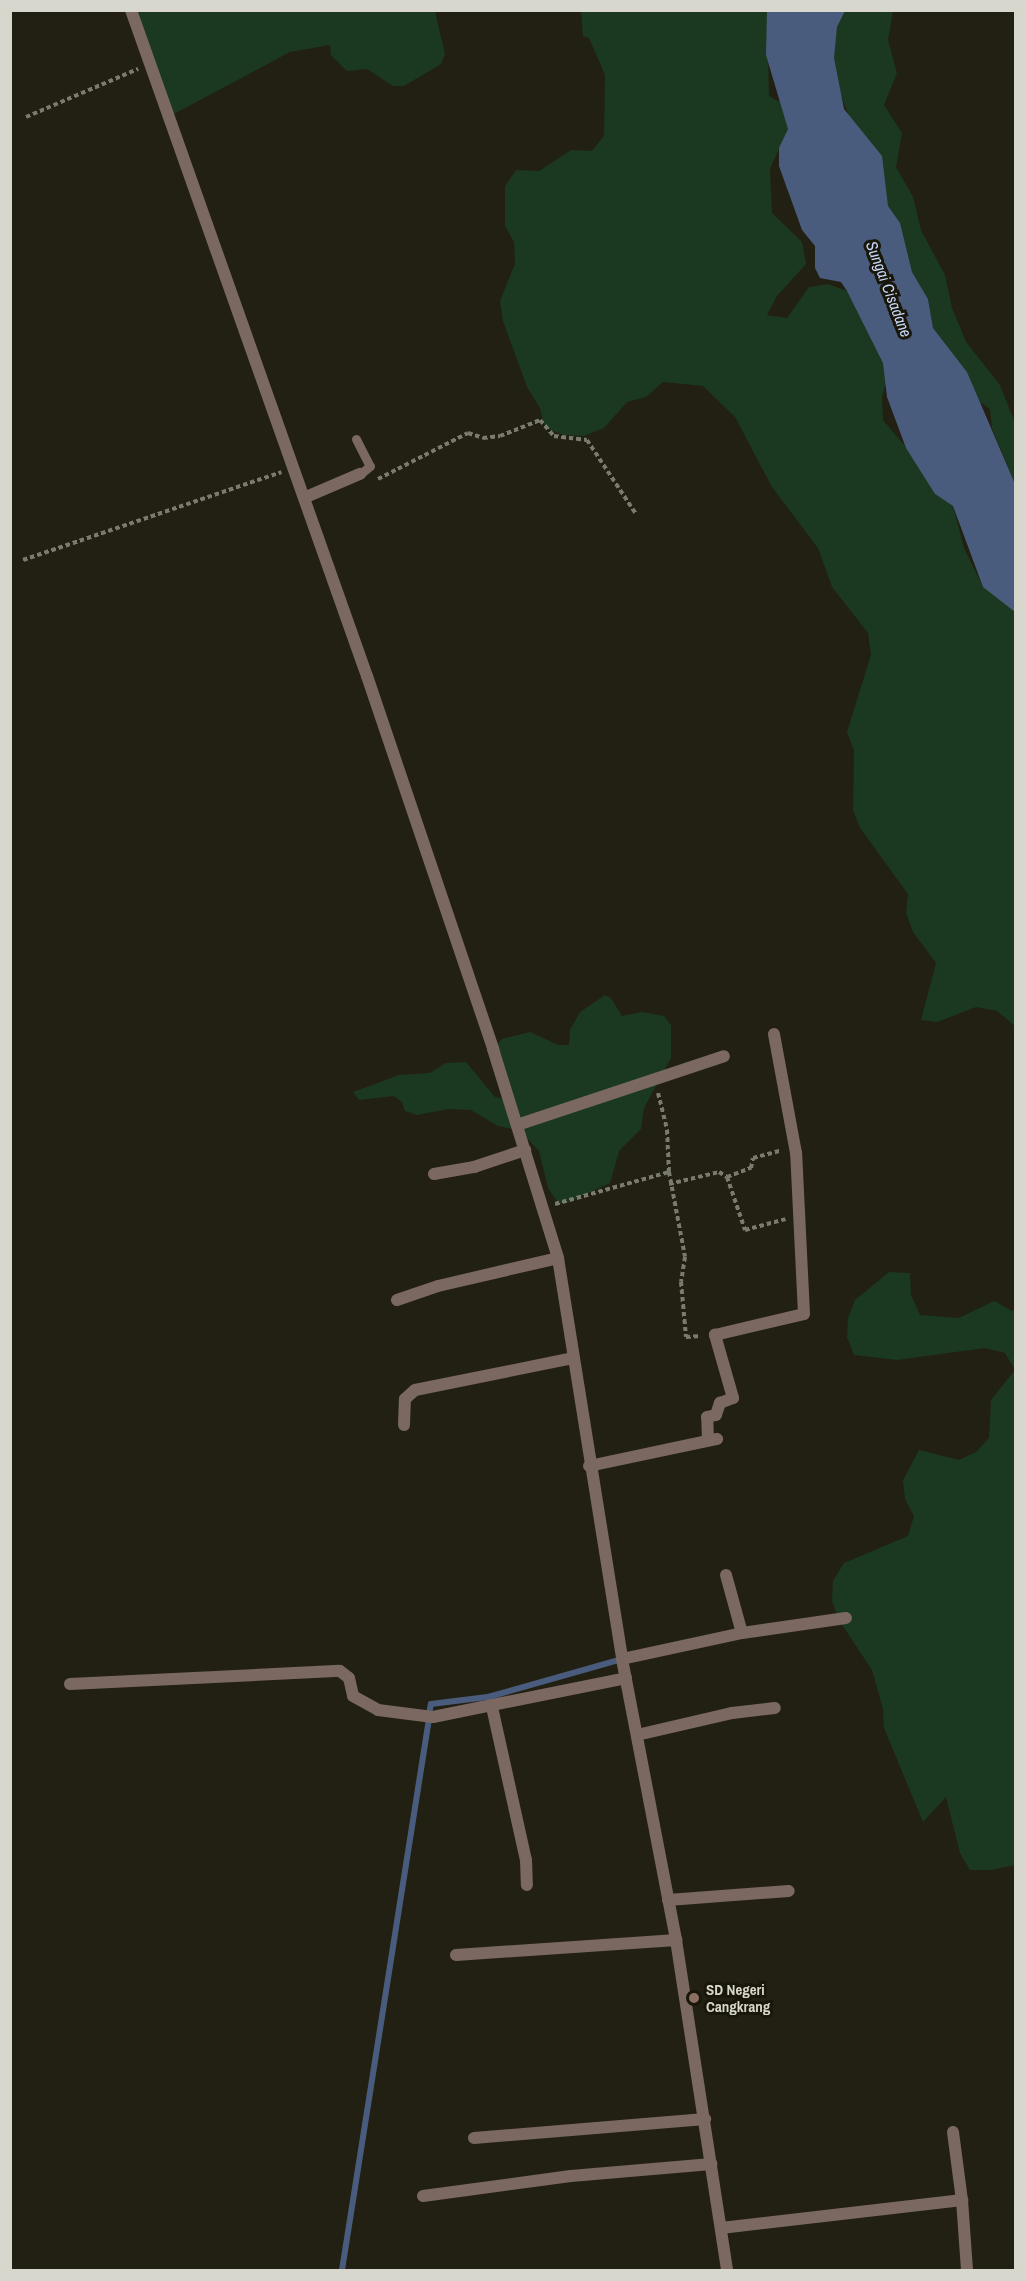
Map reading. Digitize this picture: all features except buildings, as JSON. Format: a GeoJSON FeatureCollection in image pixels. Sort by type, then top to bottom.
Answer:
{"type":"FeatureCollection","features":[{"type":"Feature","properties":{"kind":"street"},"geometry":{"type":"LineString","coordinates":[[131,10],[296,467],[314,494],[558,1258],[622,1659],[676,1940],[727,2271]]}},
{"type":"Feature","properties":{"kind":"street"},"geometry":{"type":"LineString","coordinates":[[314,494],[360,474]]}},
{"type":"Feature","properties":{"kind":"street"},"geometry":{"type":"LineString","coordinates":[[590,1466],[712,1439],[707,1418],[716,1415],[720,1403],[733,1398],[715,1335],[804,1314],[801,1215],[794,1147],[774,1034]]}},
{"type":"Feature","properties":{"kind":"street"},"geometry":{"type":"LineString","coordinates":[[517,1125],[656,1081],[724,1056]]}},
{"type":"Feature","properties":{"kind":"street"},"geometry":{"type":"LineString","coordinates":[[434,1174],[474,1167],[525,1150]]}},
{"type":"Feature","properties":{"kind":"street"},"geometry":{"type":"LineString","coordinates":[[397,1300],[438,1286],[558,1258]]}},
{"type":"Feature","properties":{"kind":"street"},"geometry":{"type":"LineString","coordinates":[[404,1425],[405,1399],[415,1390],[574,1358]]}},
{"type":"Feature","properties":{"kind":"street"},"geometry":{"type":"LineString","coordinates":[[726,1575],[742,1633]]}},
{"type":"Feature","properties":{"kind":"street"},"geometry":{"type":"LineString","coordinates":[[622,1659],[742,1633],[846,1618]]}},
{"type":"Feature","properties":{"kind":"street"},"geometry":{"type":"LineString","coordinates":[[70,1684],[340,1671],[349,1678],[353,1696],[378,1710],[433,1717],[492,1707],[626,1678]]}},
{"type":"Feature","properties":{"kind":"street"},"geometry":{"type":"LineString","coordinates":[[492,1707],[526,1860],[527,1885]]}},
{"type":"Feature","properties":{"kind":"street"},"geometry":{"type":"LineString","coordinates":[[637,1735],[732,1713],[775,1708]]}},
{"type":"Feature","properties":{"kind":"street"},"geometry":{"type":"LineString","coordinates":[[668,1900],[789,1891]]}},
{"type":"Feature","properties":{"kind":"street"},"geometry":{"type":"LineString","coordinates":[[456,1955],[676,1940]]}},
{"type":"Feature","properties":{"kind":"street"},"geometry":{"type":"LineString","coordinates":[[474,2138],[705,2119]]}},
{"type":"Feature","properties":{"kind":"street"},"geometry":{"type":"LineString","coordinates":[[953,2132],[962,2200],[967,2271]]}},
{"type":"Feature","properties":{"kind":"street"},"geometry":{"type":"LineString","coordinates":[[423,2196],[571,2176],[711,2164]]}},
{"type":"Feature","properties":{"kind":"street"},"geometry":{"type":"LineString","coordinates":[[721,2228],[962,2200]]}},
{"type":"Feature","properties":{"kind":"lane"},"geometry":{"type":"LineString","coordinates":[[356,439],[370,466],[360,474]]}},
{"type":"Feature","properties":{"kind":"path"},"geometry":{"type":"LineString","coordinates":[[26,117],[150,65]]}},
{"type":"Feature","properties":{"kind":"path"},"geometry":{"type":"LineString","coordinates":[[345,481],[360,487],[367,485],[468,433],[483,438],[500,436],[540,420],[554,436],[587,440],[636,514]]}},
{"type":"Feature","properties":{"kind":"path"},"geometry":{"type":"LineString","coordinates":[[23,560],[296,467]]}},
{"type":"Feature","properties":{"kind":"path"},"geometry":{"type":"LineString","coordinates":[[656,1081],[667,1130],[669,1184],[685,1257],[681,1282],[686,1338],[715,1335]]}},
{"type":"Feature","properties":{"kind":"path"},"geometry":{"type":"LineString","coordinates":[[728,1177],[751,1168],[753,1158],[794,1147]]}},
{"type":"Feature","properties":{"kind":"path"},"geometry":{"type":"LineString","coordinates":[[542,1208],[669,1172]]}},
{"type":"Feature","properties":{"kind":"path"},"geometry":{"type":"LineString","coordinates":[[669,1184],[719,1172],[728,1177],[745,1230],[801,1215]]}},
{"type":"Feature","properties":{"kind":"green space"},"geometry":{"type":"Polygon","coordinates":[[[138,11],[435,11],[445,54],[441,64],[404,86],[393,86],[367,69],[347,71],[331,55],[330,45],[290,52],[170,116],[138,11]]]}},
{"type":"Feature","properties":{"kind":"green space"},"geometry":{"type":"Polygon","coordinates":[[[581,11],[767,11],[769,96],[787,106],[788,129],[770,169],[772,213],[802,242],[806,264],[777,296],[767,315],[787,318],[809,287],[828,284],[847,291],[862,309],[888,374],[882,397],[883,420],[927,472],[935,494],[953,506],[964,548],[983,587],[1015,608],[1015,1026],[997,1011],[976,1007],[937,1022],[921,1020],[936,963],[913,932],[906,913],[908,894],[860,828],[853,810],[854,751],[847,732],[871,655],[868,633],[832,587],[818,548],[772,487],[735,417],[703,386],[663,382],[646,397],[627,402],[604,428],[584,436],[564,435],[545,428],[540,408],[527,387],[503,321],[500,301],[515,264],[514,242],[505,226],[505,186],[516,170],[539,171],[571,150],[592,151],[604,136],[605,75],[589,38],[583,36],[581,11]]]}},
{"type":"Feature","properties":{"kind":"green space"},"geometry":{"type":"Polygon","coordinates":[[[845,11],[893,11],[888,40],[897,73],[884,105],[902,133],[896,167],[913,197],[921,230],[945,275],[952,308],[966,342],[1000,385],[1015,423],[1015,484],[992,428],[990,409],[979,401],[967,372],[933,328],[928,299],[912,272],[831,71],[837,27],[845,11]]]}},
{"type":"Feature","properties":{"kind":"green space"},"geometry":{"type":"Polygon","coordinates":[[[605,995],[611,998],[622,1016],[642,1012],[664,1016],[671,1025],[671,1058],[644,1108],[641,1129],[619,1151],[610,1183],[569,1202],[559,1204],[548,1188],[539,1151],[519,1130],[498,1126],[471,1110],[448,1109],[417,1115],[405,1111],[402,1102],[394,1096],[359,1100],[353,1092],[399,1075],[430,1073],[446,1063],[466,1062],[495,1097],[505,1099],[496,1046],[502,1039],[530,1032],[558,1045],[569,1045],[570,1030],[580,1012],[605,995]]]}},
{"type":"Feature","properties":{"kind":"green space"},"geometry":{"type":"Polygon","coordinates":[[[889,1272],[910,1273],[911,1295],[920,1315],[959,1318],[994,1301],[1012,1311],[1015,1308],[1015,1370],[1005,1353],[985,1348],[897,1360],[854,1355],[847,1337],[848,1318],[855,1300],[889,1272]]]}},
{"type":"Feature","properties":{"kind":"green space"},"geometry":{"type":"Polygon","coordinates":[[[1015,1370],[1015,1865],[992,1870],[970,1870],[960,1853],[946,1797],[923,1822],[884,1728],[883,1709],[872,1670],[839,1620],[832,1601],[833,1581],[844,1563],[908,1536],[914,1516],[905,1499],[903,1480],[919,1450],[959,1460],[976,1452],[989,1438],[991,1400],[1015,1370]]]}},
{"type":"Feature","properties":{"kind":"water","name":"Sungai Cisadane"},"geometry":{"type":"Polygon","coordinates":[[[767,11],[845,11],[837,27],[834,58],[844,109],[882,156],[888,206],[900,223],[912,272],[928,299],[933,328],[967,372],[1015,484],[1015,612],[983,587],[953,506],[935,494],[906,448],[887,397],[883,363],[847,291],[841,282],[820,278],[815,268],[815,246],[802,230],[779,166],[779,148],[788,129],[766,55],[767,11]]]}},
{"type":"Feature","properties":{"kind":"waterway"},"geometry":{"type":"LineString","coordinates":[[429,1714],[431,1704],[488,1697],[622,1659]]}},
{"type":"Feature","properties":{"kind":"waterway"},"geometry":{"type":"LineString","coordinates":[[342,2270],[429,1719]]}},
{"type":"Feature","properties":{"kind":"place","name":"SD Negeri Cangkrang"},"geometry":{"type":"Point","coordinates":[694,1998]}}]}
